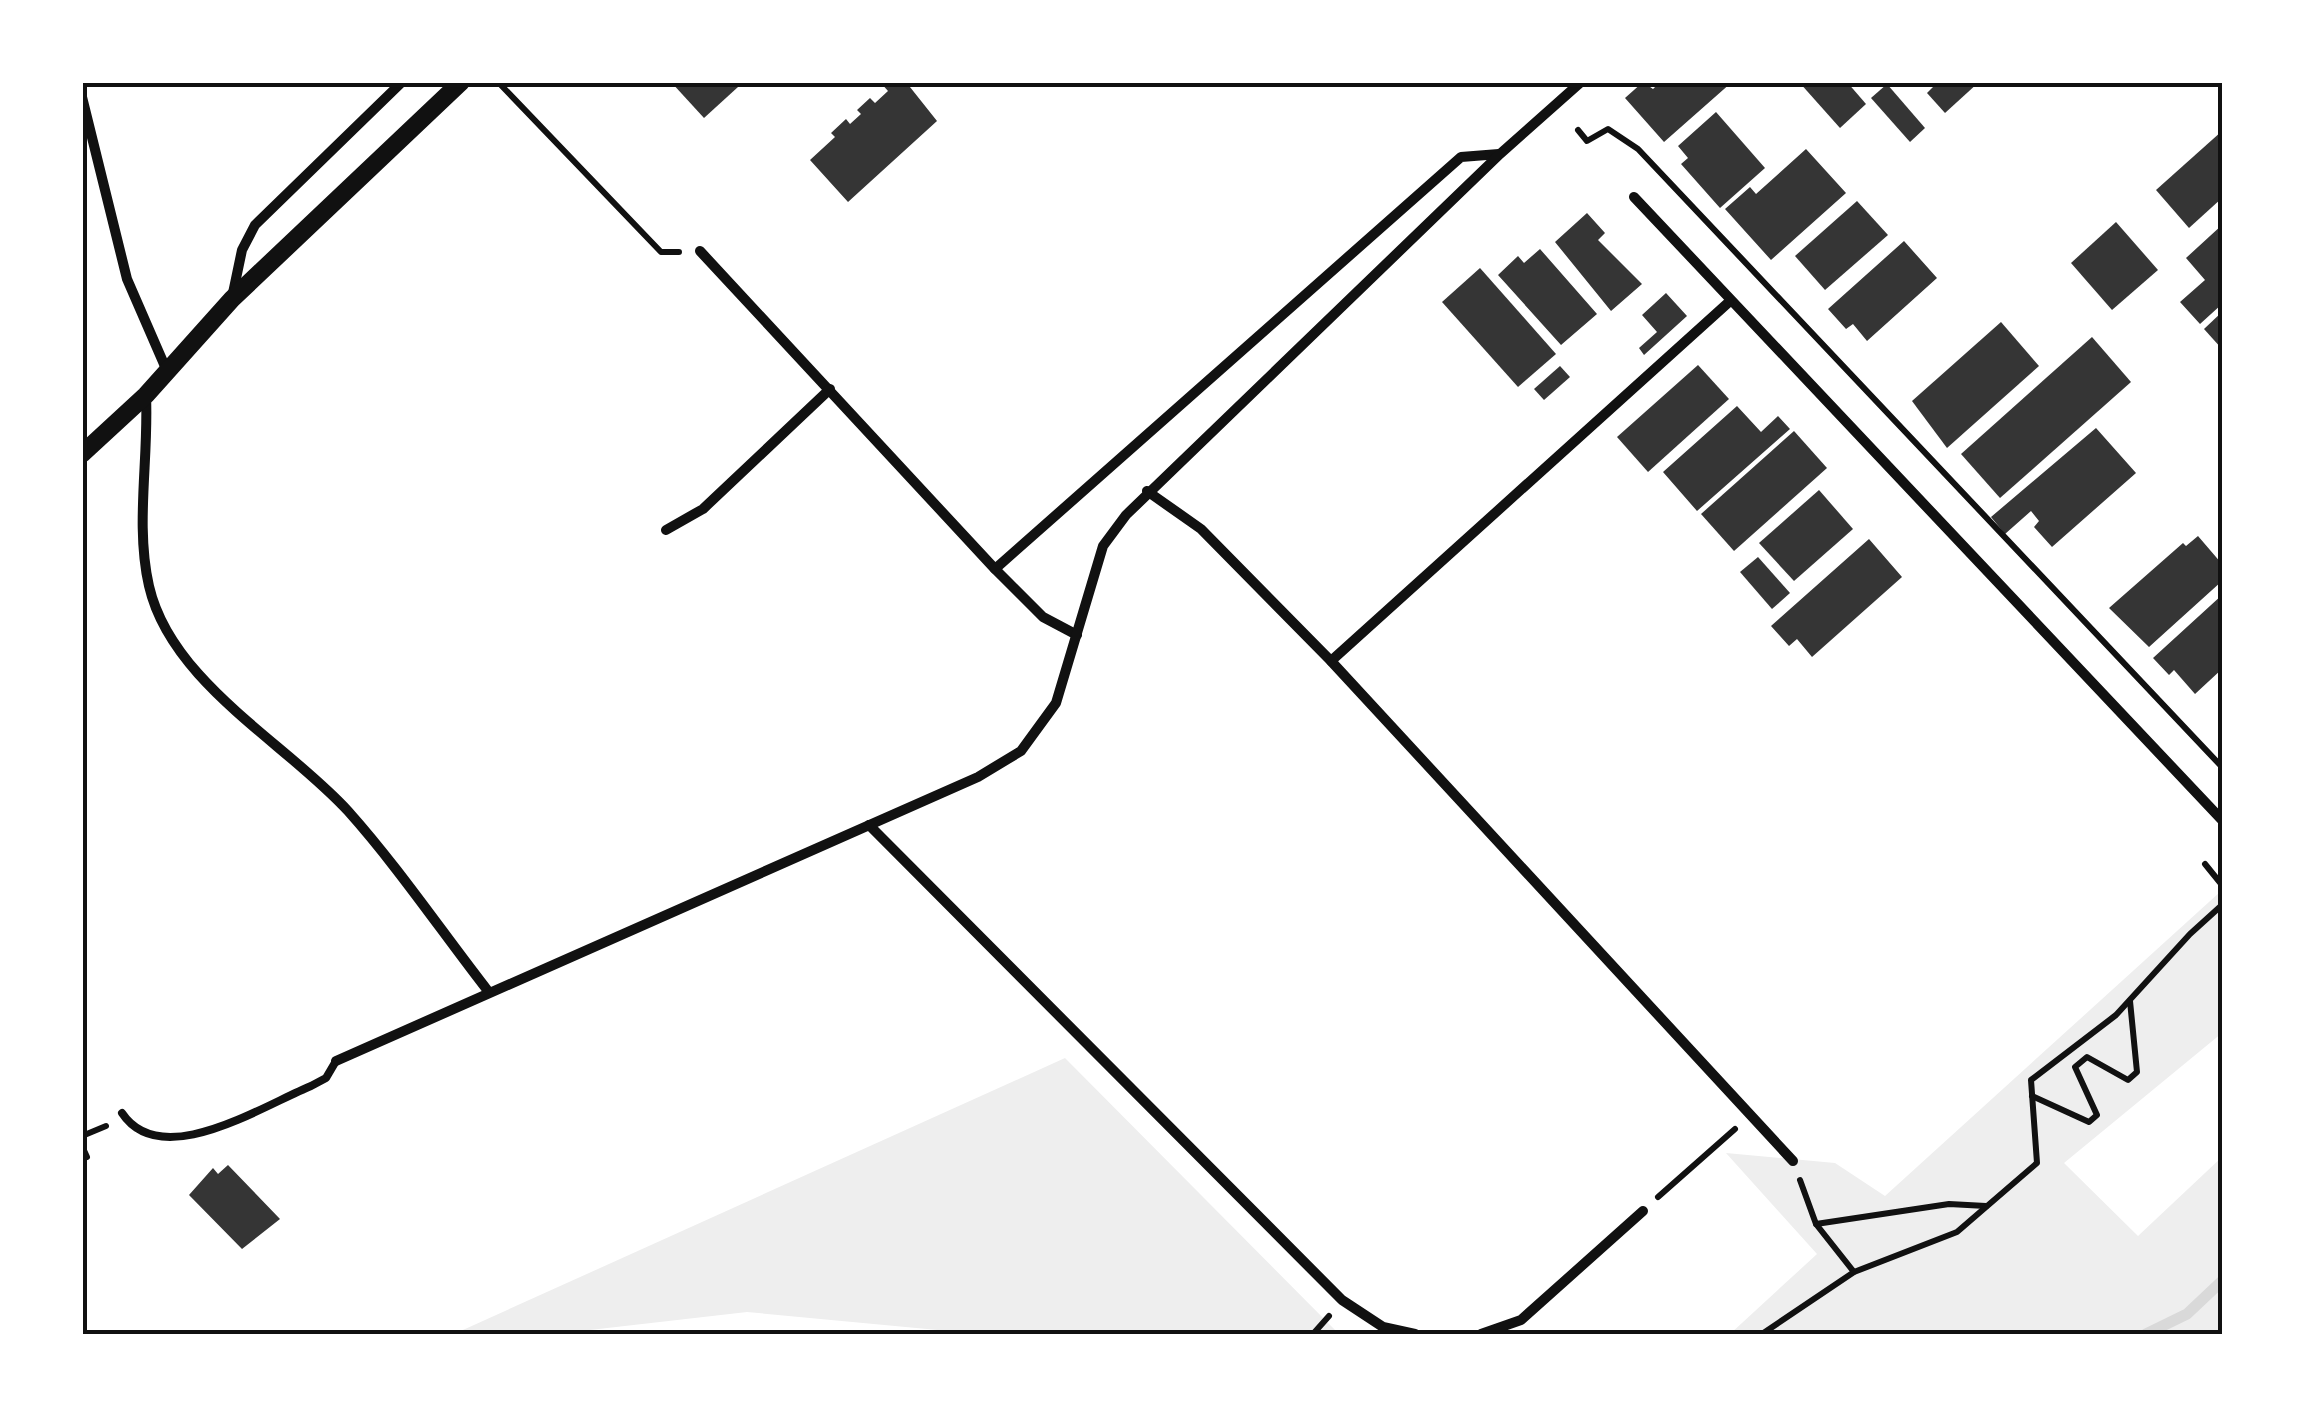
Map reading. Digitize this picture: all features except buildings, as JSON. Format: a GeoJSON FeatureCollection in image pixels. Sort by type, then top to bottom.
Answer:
{"type":"FeatureCollection","features":[{"type":"Feature","properties":{"kind":"street"},"geometry":{"type":"LineString","coordinates":[[232,299],[242,250],[255,225],[402,82]]}},
{"type":"Feature","properties":{"kind":"street"},"geometry":{"type":"LineString","coordinates":[[82,454],[146,394],[232,299],[461,82]]}},
{"type":"Feature","properties":{"kind":"street"},"geometry":{"type":"LineString","coordinates":[[336,1061],[978,777],[1021,751],[1056,703],[1103,546],[1147,490],[1580,82]]}},
{"type":"Feature","properties":{"kind":"street"},"geometry":{"type":"LineString","coordinates":[[82,97],[128,279],[167,372]]}},
{"type":"Feature","properties":{"kind":"street"},"geometry":{"type":"LineString","coordinates":[[995,568],[1460,157],[1500,154]]}},
{"type":"Feature","properties":{"kind":"street"},"geometry":{"type":"LineString","coordinates":[[1634,197],[2222,820]]}},
{"type":"Feature","properties":{"kind":"street"},"geometry":{"type":"LineString","coordinates":[[700,251],[1043,617],[1077,635]]}},
{"type":"Feature","properties":{"kind":"street"},"geometry":{"type":"LineString","coordinates":[[1331,661],[1729,302]]}},
{"type":"Feature","properties":{"kind":"street"},"geometry":{"type":"LineString","coordinates":[[666,530],[702,509],[830,390]]}},
{"type":"Feature","properties":{"kind":"street"},"geometry":{"type":"LineString","coordinates":[[146,394],[144,544],[149,585],[168,633],[223,700],[304,766],[349,813],[488,992]]}},
{"type":"Feature","properties":{"kind":"street"},"geometry":{"type":"LineString","coordinates":[[1147,490],[1201,529],[1331,661],[1793,1160]]}},
{"type":"Feature","properties":{"kind":"street"},"geometry":{"type":"LineString","coordinates":[[869,825],[1342,1300],[1383,1327],[1414,1334]]}},
{"type":"Feature","properties":{"kind":"street"},"geometry":{"type":"LineString","coordinates":[[1481,1334],[1521,1320],[1644,1211]]}},
{"type":"Feature","properties":{"kind":"lane"},"geometry":{"type":"LineString","coordinates":[[122,1112],[129,1124],[151,1136],[190,1136],[312,1086],[326,1078],[336,1061]]}},
{"type":"Feature","properties":{"kind":"path"},"geometry":{"type":"LineString","coordinates":[[498,82],[661,252],[700,251]]}},
{"type":"Feature","properties":{"kind":"path"},"geometry":{"type":"LineString","coordinates":[[1578,130],[1587,142],[1608,129],[1638,149],[2222,767]]}},
{"type":"Feature","properties":{"kind":"path"},"geometry":{"type":"LineString","coordinates":[[2205,864],[2222,886]]}},
{"type":"Feature","properties":{"kind":"path"},"geometry":{"type":"LineString","coordinates":[[1762,1334],[1854,1272],[1957,1232],[2037,1163],[2030,1080],[2130,1000],[2222,905]]}},
{"type":"Feature","properties":{"kind":"path"},"geometry":{"type":"LineString","coordinates":[[2032,1096],[2090,1122],[2097,1114],[2075,1067],[2088,1057],[2128,1080],[2137,1072],[2130,1000]]}},
{"type":"Feature","properties":{"kind":"path"},"geometry":{"type":"LineString","coordinates":[[1644,1211],[1750,1115]]}},
{"type":"Feature","properties":{"kind":"path"},"geometry":{"type":"LineString","coordinates":[[82,1136],[114,1122]]}},
{"type":"Feature","properties":{"kind":"path"},"geometry":{"type":"LineString","coordinates":[[82,1146],[87,1156],[82,1158]]}},
{"type":"Feature","properties":{"kind":"path"},"geometry":{"type":"LineString","coordinates":[[1793,1160],[1816,1224],[1854,1272]]}},
{"type":"Feature","properties":{"kind":"path"},"geometry":{"type":"LineString","coordinates":[[1816,1224],[1949,1204],[1987,1206]]}},
{"type":"Feature","properties":{"kind":"shaded area"},"geometry":{"type":"Polygon","coordinates":[[[2220,892],[2222,1033],[2064,1163],[2138,1236],[2222,1157],[2222,1334],[1730,1334],[1817,1254],[1726,1153],[1835,1163],[1885,1196],[2220,892]]]}},
{"type":"Feature","properties":{"kind":"shaded area"},"geometry":{"type":"Polygon","coordinates":[[[1065,1058],[1339,1334],[980,1334],[747,1312],[555,1334],[454,1334],[1065,1058]]]}},
{"type":"Feature","properties":{"kind":"waterway"},"geometry":{"type":"LineString","coordinates":[[2146,1334],[2187,1314],[2222,1281]]}}]}
